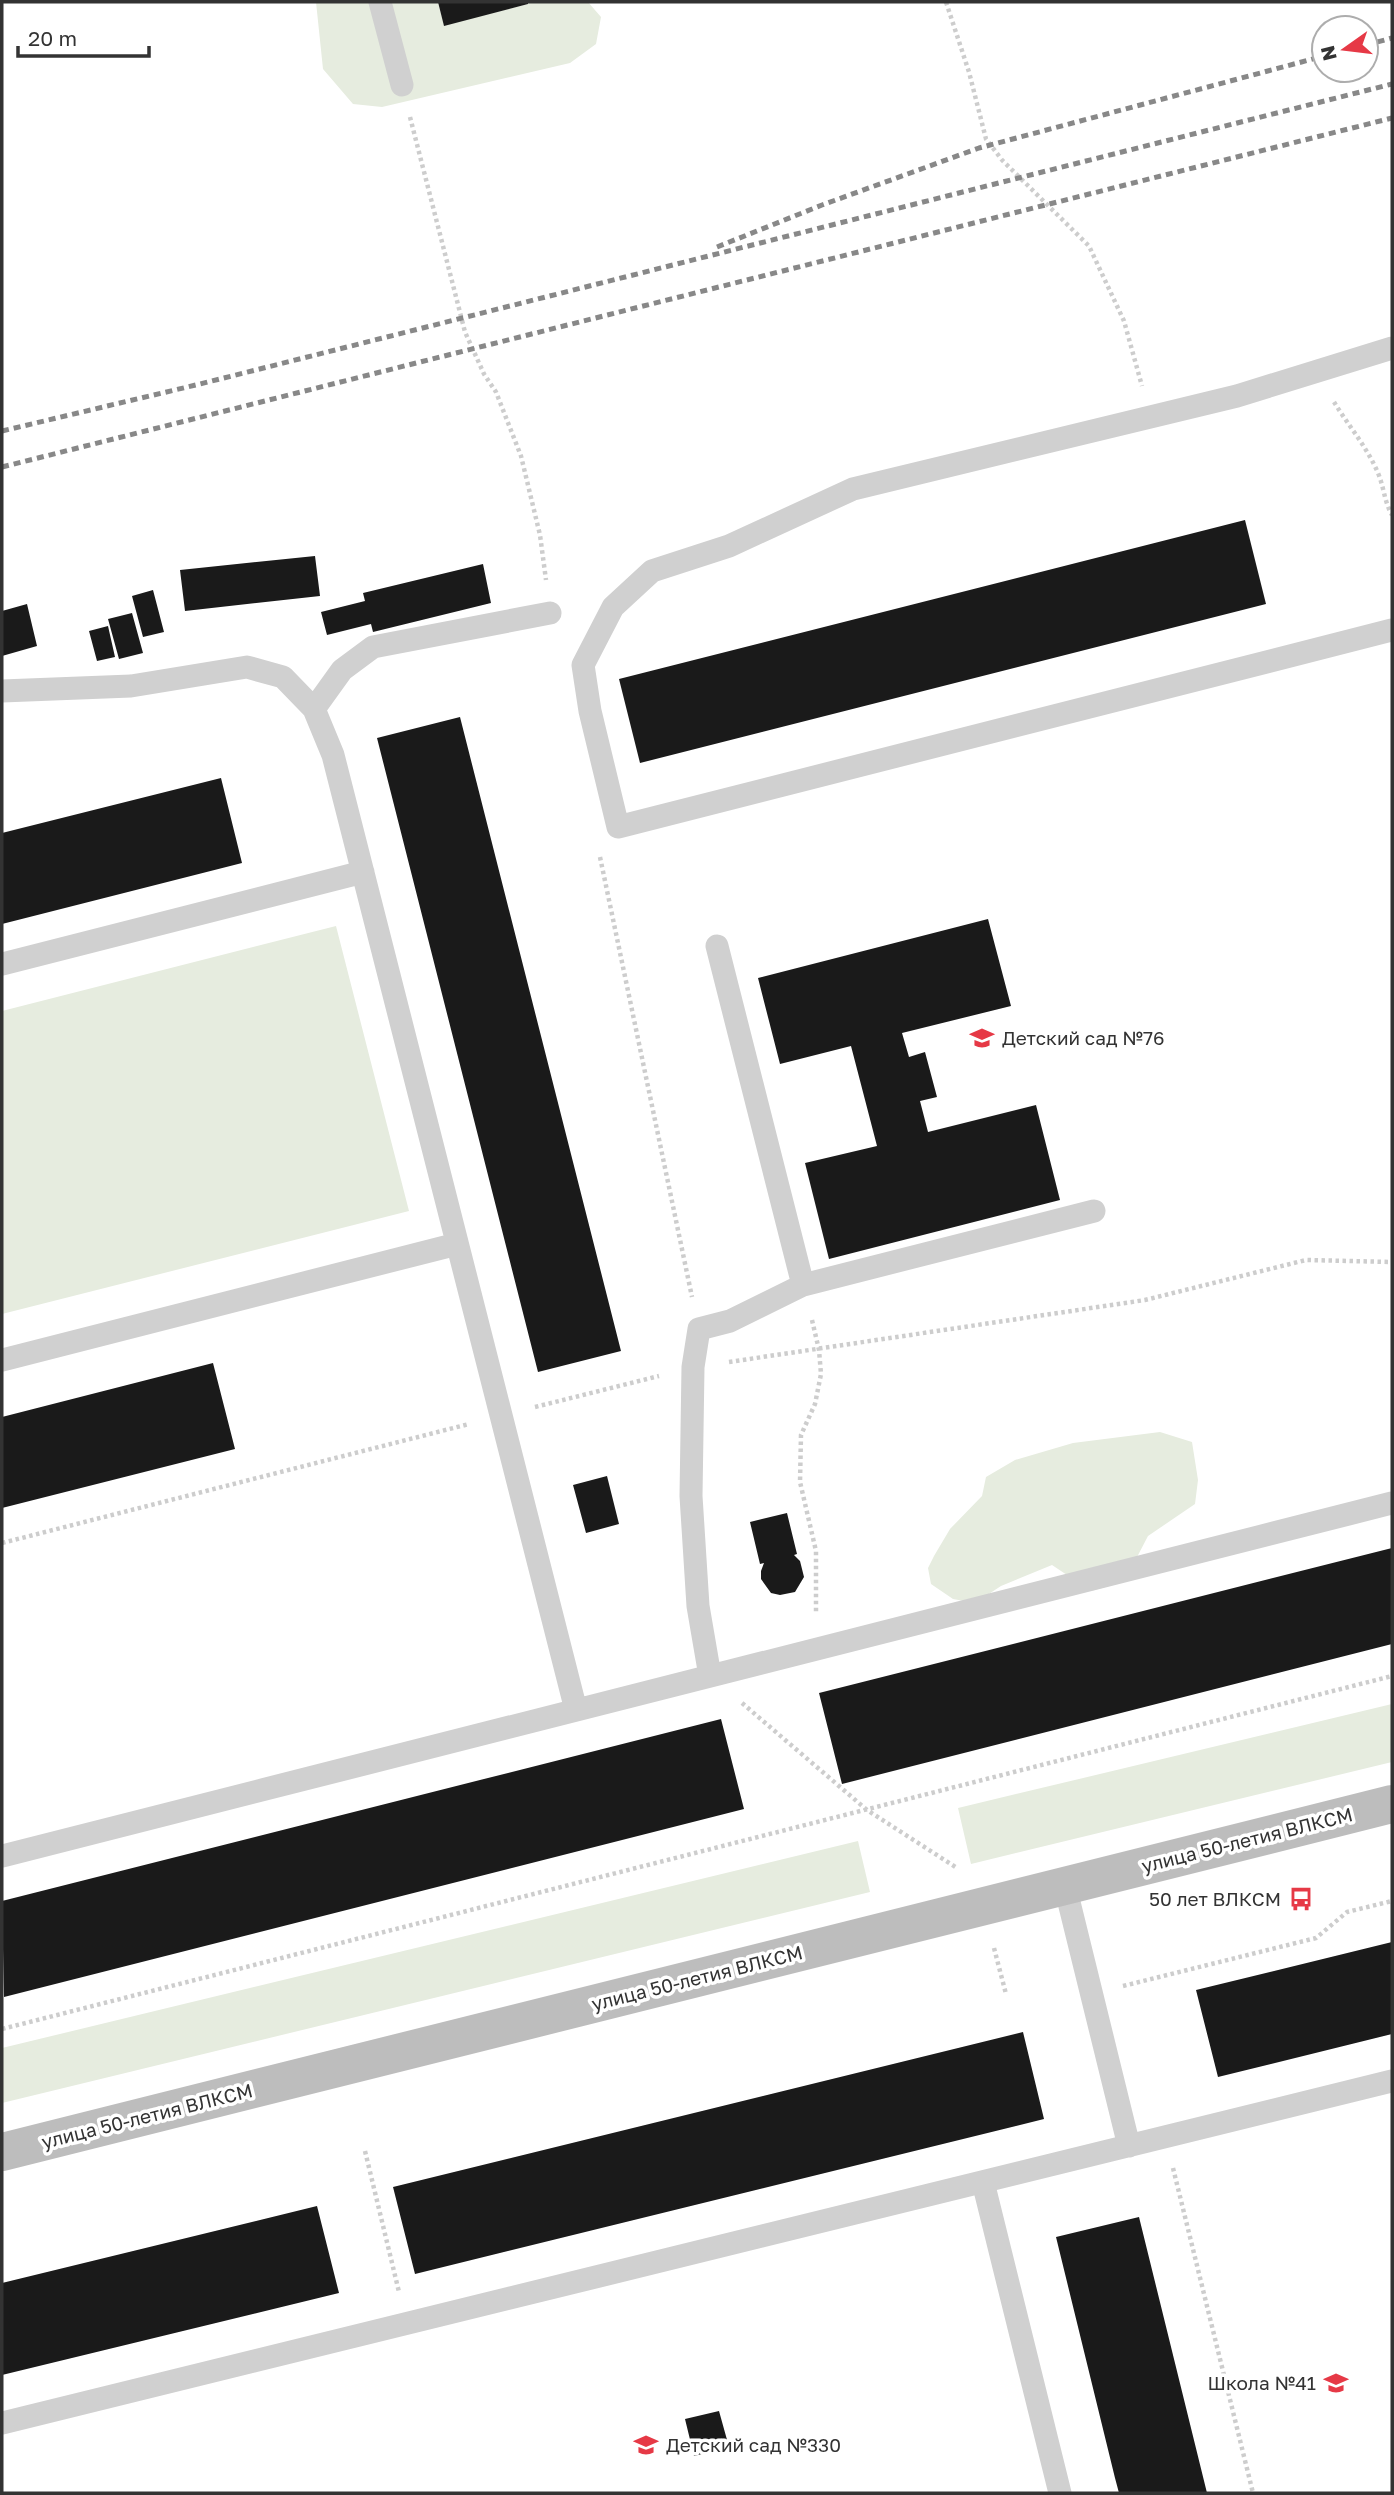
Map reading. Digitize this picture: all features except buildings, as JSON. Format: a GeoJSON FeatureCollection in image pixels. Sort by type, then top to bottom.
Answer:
{"type":"FeatureCollection","features":[{"type":"Feature","properties":{"kind":"main road","name":"улица 50-летия ВЛКСМ"},"geometry":{"type":"LineString","coordinates":[[2,2152],[1392,1804]]}},
{"type":"Feature","properties":{"kind":"lane"},"geometry":{"type":"LineString","coordinates":[[380,2],[402,85]]}},
{"type":"Feature","properties":{"kind":"lane"},"geometry":{"type":"LineString","coordinates":[[1392,348],[1237,396],[853,489],[729,546],[652,571],[614,607],[583,665],[590,711],[618,827],[1392,631]]}},
{"type":"Feature","properties":{"kind":"lane"},"geometry":{"type":"LineString","coordinates":[[314,709],[342,670],[373,647],[550,613]]}},
{"type":"Feature","properties":{"kind":"lane"},"geometry":{"type":"LineString","coordinates":[[2,691],[131,686],[247,667],[284,677],[314,709],[333,755],[576,1710]]}},
{"type":"Feature","properties":{"kind":"lane"},"geometry":{"type":"LineString","coordinates":[[2,964],[363,872]]}},
{"type":"Feature","properties":{"kind":"lane"},"geometry":{"type":"LineString","coordinates":[[717,946],[803,1285]]}},
{"type":"Feature","properties":{"kind":"lane"},"geometry":{"type":"LineString","coordinates":[[710,1676],[698,1606],[691,1496],[692,1367],[699,1329],[730,1321],[803,1285],[1094,1211]]}},
{"type":"Feature","properties":{"kind":"lane"},"geometry":{"type":"LineString","coordinates":[[2,1360],[457,1244]]}},
{"type":"Feature","properties":{"kind":"lane"},"geometry":{"type":"LineString","coordinates":[[2,1856],[1392,1503]]}},
{"type":"Feature","properties":{"kind":"lane"},"geometry":{"type":"LineString","coordinates":[[1065,1886],[1129,2146]]}},
{"type":"Feature","properties":{"kind":"lane"},"geometry":{"type":"LineString","coordinates":[[2,2423],[1392,2081]]}},
{"type":"Feature","properties":{"kind":"lane"},"geometry":{"type":"LineString","coordinates":[[984,2182],[1060,2493]]}},
{"type":"Feature","properties":{"kind":"path"},"geometry":{"type":"LineString","coordinates":[[946,2],[969,72],[986,139],[1002,160],[1089,246],[1124,321],[1150,417]]}},
{"type":"Feature","properties":{"kind":"path"},"geometry":{"type":"LineString","coordinates":[[402,85],[465,332],[484,374],[496,392],[521,456],[540,535],[550,613]]}},
{"type":"Feature","properties":{"kind":"path"},"geometry":{"type":"LineString","coordinates":[[1317,372],[1379,474],[1392,515]]}},
{"type":"Feature","properties":{"kind":"path"},"geometry":{"type":"LineString","coordinates":[[618,827],[600,855],[699,1329]]}},
{"type":"Feature","properties":{"kind":"path"},"geometry":{"type":"LineString","coordinates":[[2,1543],[692,1367],[1145,1300],[1306,1260],[1392,1262]]}},
{"type":"Feature","properties":{"kind":"path"},"geometry":{"type":"LineString","coordinates":[[803,1285],[819,1350],[821,1374],[815,1404],[801,1435],[800,1482],[816,1551],[818,1608],[804,1652]]}},
{"type":"Feature","properties":{"kind":"path"},"geometry":{"type":"LineString","coordinates":[[710,1676],[867,1810]]}},
{"type":"Feature","properties":{"kind":"path"},"geometry":{"type":"LineString","coordinates":[[2,2029],[1392,1676]]}},
{"type":"Feature","properties":{"kind":"path"},"geometry":{"type":"LineString","coordinates":[[1091,1994],[1316,1938],[1347,1912],[1392,1901]]}},
{"type":"Feature","properties":{"kind":"path"},"geometry":{"type":"LineString","coordinates":[[1166,2137],[1253,2493]]}},
{"type":"Feature","properties":{"kind":"path"},"geometry":{"type":"LineString","coordinates":[[365,2151],[407,2324]]}},
{"type":"Feature","properties":{"kind":"shaded area"},"geometry":{"type":"Polygon","coordinates":[[[316,2],[438,2],[444,25],[528,2],[588,2],[601,17],[596,44],[570,63],[382,107],[353,104],[323,69],[316,2]]]}},
{"type":"Feature","properties":{"kind":"shaded area"},"geometry":{"type":"Polygon","coordinates":[[[336,926],[409,1211],[2,1314],[2,1011],[336,926]]]}},
{"type":"Feature","properties":{"kind":"shaded area"},"geometry":{"type":"Polygon","coordinates":[[[1160,1432],[1192,1442],[1198,1480],[1195,1504],[1148,1536],[1124,1582],[1091,1591],[1052,1565],[1001,1586],[975,1603],[953,1599],[931,1584],[928,1568],[934,1556],[950,1529],[982,1496],[986,1477],[1015,1460],[1073,1443],[1160,1432]]]}},
{"type":"Feature","properties":{"kind":"shaded area"},"geometry":{"type":"Polygon","coordinates":[[[1392,1704],[1392,1762],[971,1864],[958,1808],[1392,1704]]]}},
{"type":"Feature","properties":{"kind":"shaded area"},"geometry":{"type":"Polygon","coordinates":[[[858,1841],[870,1892],[2,2103],[2,2048],[858,1841]]]}},
{"type":"Feature","properties":{"kind":"railway"},"geometry":{"type":"LineString","coordinates":[[1380,41],[1392,38]]}},
{"type":"Feature","properties":{"kind":"railway"},"geometry":{"type":"LineString","coordinates":[[717,247],[822,205],[979,148],[1310,60]]}},
{"type":"Feature","properties":{"kind":"railway"},"geometry":{"type":"LineString","coordinates":[[2,431],[200,384],[1392,84]]}},
{"type":"Feature","properties":{"kind":"railway"},"geometry":{"type":"LineString","coordinates":[[2,467],[1392,118]]}},
{"type":"Feature","properties":{"kind":"place","name":"Детский сад №76"},"geometry":{"type":"Point","coordinates":[982,1038]}},
{"type":"Feature","properties":{"kind":"place","name":"50 лет ВЛКСМ"},"geometry":{"type":"Point","coordinates":[1301,1899]}},
{"type":"Feature","properties":{"kind":"place","name":"Школа №41"},"geometry":{"type":"Point","coordinates":[1336,2383]}},
{"type":"Feature","properties":{"kind":"place","name":"Детский сад №330"},"geometry":{"type":"Point","coordinates":[646,2445]}}]}
